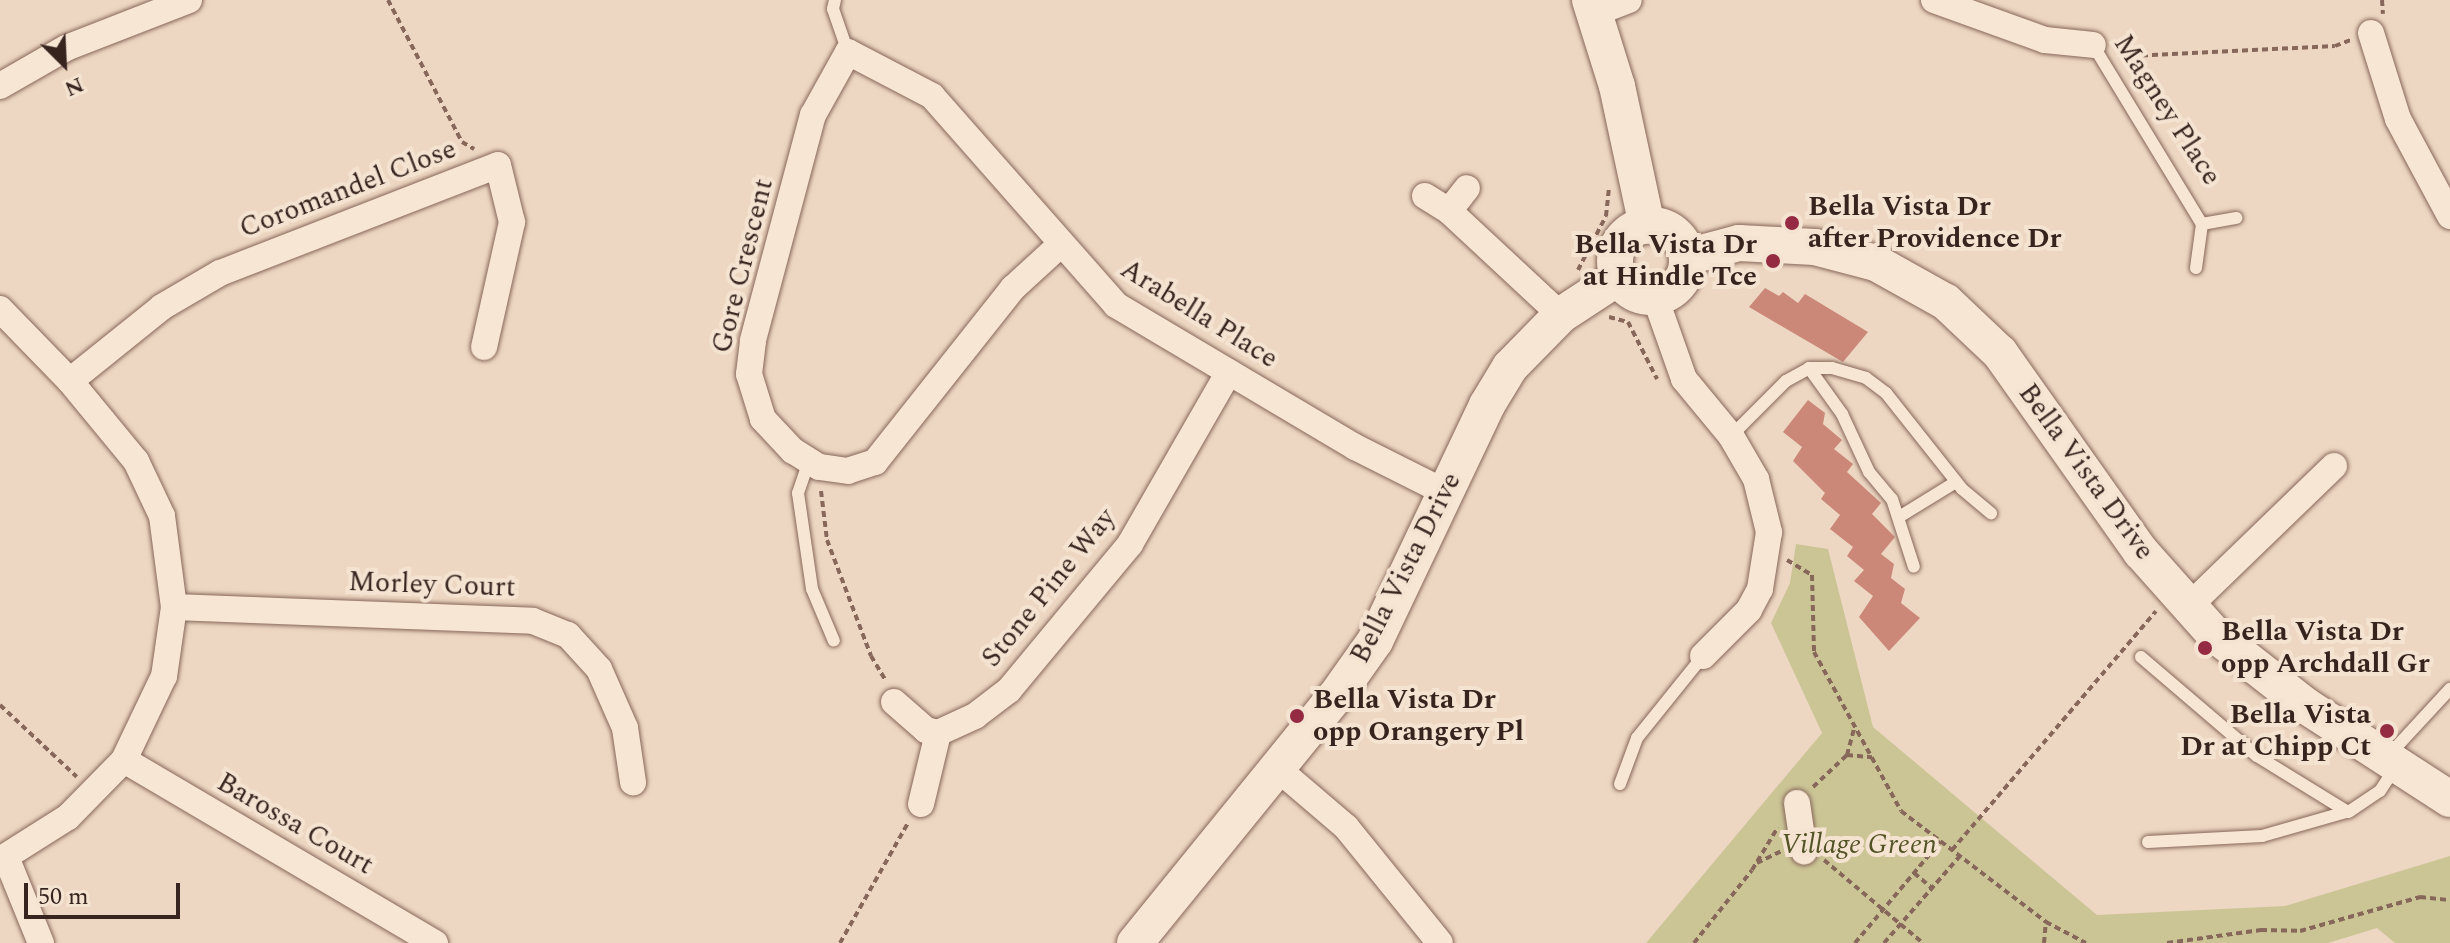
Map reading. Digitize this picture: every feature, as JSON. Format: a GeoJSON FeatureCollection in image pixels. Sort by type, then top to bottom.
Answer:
{"type":"FeatureCollection","features":[{"type":"Feature","properties":{"kind":"street"},"geometry":{"type":"LineString","coordinates":[[1629,0],[1593,6],[1624,113],[1647,226]]}},
{"type":"Feature","properties":{"kind":"street","name":"Magney Place"},"geometry":{"type":"LineString","coordinates":[[1934,0],[2045,40],[2093,45]]}},
{"type":"Feature","properties":{"kind":"street"},"geometry":{"type":"LineString","coordinates":[[0,86],[66,48],[174,3]]}},
{"type":"Feature","properties":{"kind":"street"},"geometry":{"type":"LineString","coordinates":[[2371,33],[2398,119],[2450,216]]}},
{"type":"Feature","properties":{"kind":"street","name":"Arabella Place"},"geometry":{"type":"LineString","coordinates":[[848,52],[932,96],[1116,305],[1229,372],[1445,492]]}},
{"type":"Feature","properties":{"kind":"street","name":"Gore Crescent"},"geometry":{"type":"LineString","coordinates":[[814,464],[763,419],[752,392],[750,358],[813,115],[848,52]]}},
{"type":"Feature","properties":{"kind":"street","name":"Coromandel Close"},"geometry":{"type":"LineString","coordinates":[[70,381],[162,307],[220,273],[498,165],[512,222],[484,347]]}},
{"type":"Feature","properties":{"kind":"street"},"geometry":{"type":"LineString","coordinates":[[1449,211],[1467,188]]}},
{"type":"Feature","properties":{"kind":"street"},"geometry":{"type":"LineString","coordinates":[[1425,196],[1449,211],[1561,315]]}},
{"type":"Feature","properties":{"kind":"street"},"geometry":{"type":"LineString","coordinates":[[1647,226],[1677,236],[1687,257],[1682,280],[1655,297],[1630,290],[1619,277],[1616,255],[1622,241],[1647,226]]}},
{"type":"Feature","properties":{"kind":"street","name":"Bella Vista Drive"},"geometry":{"type":"LineString","coordinates":[[1687,257],[1739,243],[1815,247],[1876,263],[1946,302],[2000,353],[2141,552],[2172,609],[2306,706],[2394,759],[2450,799]]}},
{"type":"Feature","properties":{"kind":"street"},"geometry":{"type":"LineString","coordinates":[[814,464],[848,471],[885,454],[1013,288],[1060,245]]}},
{"type":"Feature","properties":{"kind":"street","name":"Bella Vista Drive"},"geometry":{"type":"LineString","coordinates":[[1135,943],[1375,641],[1499,383],[1532,341],[1561,315],[1619,277]]}},
{"type":"Feature","properties":{"kind":"street"},"geometry":{"type":"LineString","coordinates":[[1655,297],[1684,379],[1731,436],[1764,503],[1768,557],[1749,610],[1703,656]]}},
{"type":"Feature","properties":{"kind":"street"},"geometry":{"type":"LineString","coordinates":[[0,309],[70,381],[136,461],[162,516],[174,607],[164,676],[124,760],[95,794],[3,858],[41,943]]}},
{"type":"Feature","properties":{"kind":"street","name":"Stone Pine Way"},"geometry":{"type":"LineString","coordinates":[[938,733],[975,716],[1009,690],[1112,568],[1229,372]]}},
{"type":"Feature","properties":{"kind":"street"},"geometry":{"type":"LineString","coordinates":[[2172,609],[2334,466]]}},
{"type":"Feature","properties":{"kind":"street","name":"Morley Court"},"geometry":{"type":"LineString","coordinates":[[174,607],[533,621],[568,635],[599,669],[625,728],[633,782]]}},
{"type":"Feature","properties":{"kind":"street"},"geometry":{"type":"LineString","coordinates":[[894,702],[926,730],[938,733],[921,804]]}},
{"type":"Feature","properties":{"kind":"street","name":"Barossa Court"},"geometry":{"type":"LineString","coordinates":[[124,760],[435,943]]}},
{"type":"Feature","properties":{"kind":"street"},"geometry":{"type":"LineString","coordinates":[[1277,768],[1365,847],[1440,943]]}},
{"type":"Feature","properties":{"kind":"street"},"geometry":{"type":"LineString","coordinates":[[1797,803],[1804,851]]}},
{"type":"Feature","properties":{"kind":"lane"},"geometry":{"type":"LineString","coordinates":[[835,0],[833,9],[848,52]]}},
{"type":"Feature","properties":{"kind":"lane","name":"Magney Place"},"geometry":{"type":"LineString","coordinates":[[2093,45],[2202,224],[2196,268]]}},
{"type":"Feature","properties":{"kind":"lane","name":"Magney Place"},"geometry":{"type":"LineString","coordinates":[[2202,224],[2236,218]]}},
{"type":"Feature","properties":{"kind":"lane"},"geometry":{"type":"LineString","coordinates":[[1731,436],[1786,381],[1809,368],[1832,368],[1866,378],[1918,429],[1956,482],[1991,513]]}},
{"type":"Feature","properties":{"kind":"lane"},"geometry":{"type":"LineString","coordinates":[[1809,368],[1842,414],[1869,472],[1899,517],[1914,567]]}},
{"type":"Feature","properties":{"kind":"lane"},"geometry":{"type":"LineString","coordinates":[[814,464],[798,493],[812,589],[834,641]]}},
{"type":"Feature","properties":{"kind":"lane"},"geometry":{"type":"LineString","coordinates":[[1899,517],[1956,482]]}},
{"type":"Feature","properties":{"kind":"lane"},"geometry":{"type":"LineString","coordinates":[[1620,784],[1637,738],[1703,656]]}},
{"type":"Feature","properties":{"kind":"lane"},"geometry":{"type":"LineString","coordinates":[[2141,657],[2257,756],[2348,812]]}},
{"type":"Feature","properties":{"kind":"lane"},"geometry":{"type":"LineString","coordinates":[[2148,842],[2262,836],[2348,812],[2380,791],[2394,759],[2450,689]]}},
{"type":"Feature","properties":{"kind":"path"},"geometry":{"type":"LineString","coordinates":[[388,0],[462,142],[498,165]]}},
{"type":"Feature","properties":{"kind":"path"},"geometry":{"type":"LineString","coordinates":[[2093,45],[2132,56],[2335,46],[2371,33]]}},
{"type":"Feature","properties":{"kind":"path"},"geometry":{"type":"LineString","coordinates":[[1579,274],[1577,267],[1596,242],[1606,216],[1610,185]]}},
{"type":"Feature","properties":{"kind":"path"},"geometry":{"type":"LineString","coordinates":[[1606,316],[1628,322],[1659,383]]}},
{"type":"Feature","properties":{"kind":"path"},"geometry":{"type":"LineString","coordinates":[[814,464],[827,540],[894,702]]}},
{"type":"Feature","properties":{"kind":"path"},"geometry":{"type":"LineString","coordinates":[[1789,560],[1812,575],[1814,652],[1901,811],[2046,922],[2086,943]]}},
{"type":"Feature","properties":{"kind":"path"},"geometry":{"type":"LineString","coordinates":[[1952,850],[2172,609]]}},
{"type":"Feature","properties":{"kind":"path"},"geometry":{"type":"LineString","coordinates":[[0,705],[95,794]]}},
{"type":"Feature","properties":{"kind":"path"},"geometry":{"type":"LineString","coordinates":[[1847,755],[1872,757]]}},
{"type":"Feature","properties":{"kind":"path"},"geometry":{"type":"LineString","coordinates":[[840,943],[921,804]]}},
{"type":"Feature","properties":{"kind":"path"},"geometry":{"type":"LineString","coordinates":[[1855,943],[1941,841]]}},
{"type":"Feature","properties":{"kind":"path"},"geometry":{"type":"LineString","coordinates":[[1755,864],[1786,849],[1804,851],[1838,868],[1923,943]]}},
{"type":"Feature","properties":{"kind":"path"},"geometry":{"type":"LineString","coordinates":[[1884,943],[1960,856]]}},
{"type":"Feature","properties":{"kind":"path"},"geometry":{"type":"LineString","coordinates":[[1914,873],[1932,888]]}},
{"type":"Feature","properties":{"kind":"path"},"geometry":{"type":"LineString","coordinates":[[2167,943],[2261,930],[2300,931],[2420,897],[2450,900]]}},
{"type":"Feature","properties":{"kind":"path"},"geometry":{"type":"LineString","coordinates":[[2044,943],[2046,922]]}},
{"type":"Feature","properties":{"kind":"green space","name":"Village Green"},"geometry":{"type":"Polygon","coordinates":[[[1796,544],[1828,549],[1873,727],[2097,915],[2285,906],[2450,856],[2450,943],[2395,943],[2377,928],[2328,943],[1646,943],[1822,733],[1771,623],[1790,583],[1796,544]]]}},
{"type":"Feature","properties":{"kind":"building"},"geometry":{"type":"Polygon","coordinates":[[[1765,288],[1779,296],[1783,292],[1798,303],[1805,294],[1868,332],[1843,362],[1749,307],[1765,288]]]}},
{"type":"Feature","properties":{"kind":"building"},"geometry":{"type":"Polygon","coordinates":[[[1808,400],[1825,413],[1823,424],[1842,440],[1834,449],[1853,464],[1847,472],[1881,503],[1872,514],[1895,537],[1881,554],[1894,564],[1891,578],[1905,589],[1901,603],[1920,618],[1889,651],[1859,617],[1873,596],[1854,581],[1864,570],[1847,556],[1853,547],[1830,529],[1840,515],[1821,499],[1825,493],[1793,461],[1802,447],[1783,432],[1808,400]]]}},
{"type":"Feature","properties":{"kind":"place","name":"Bella Vista Dr after Providence Dr"},"geometry":{"type":"Point","coordinates":[1792,223]}},
{"type":"Feature","properties":{"kind":"place","name":"Bella Vista Dr at Hindle Tce"},"geometry":{"type":"Point","coordinates":[1773,261]}},
{"type":"Feature","properties":{"kind":"place","name":"Bella Vista Dr opp Archdall Gr"},"geometry":{"type":"Point","coordinates":[2205,648]}},
{"type":"Feature","properties":{"kind":"place","name":"Bella Vista Dr opp Orangery Pl"},"geometry":{"type":"Point","coordinates":[1297,716]}},
{"type":"Feature","properties":{"kind":"place","name":"Bella Vista Dr at Chipp Ct"},"geometry":{"type":"Point","coordinates":[2387,731]}}]}
